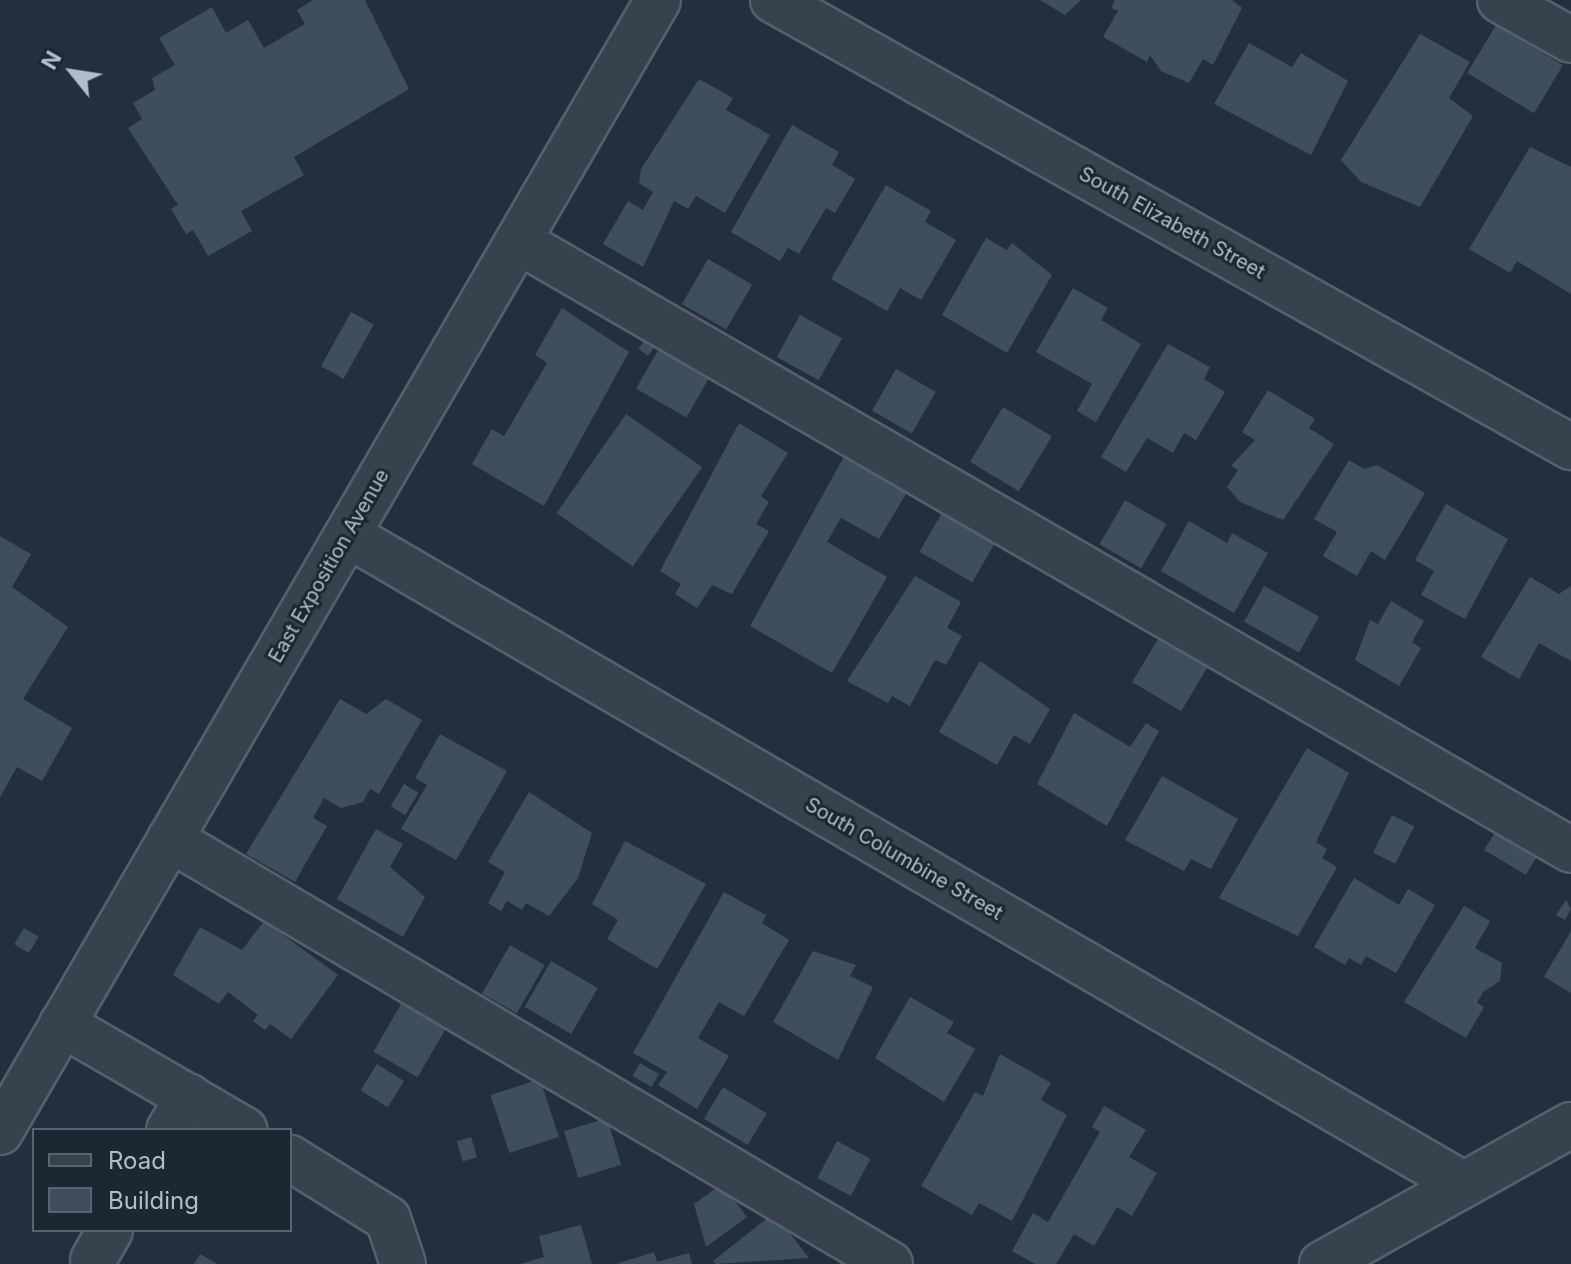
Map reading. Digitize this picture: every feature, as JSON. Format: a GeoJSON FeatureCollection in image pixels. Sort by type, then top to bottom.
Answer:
{"type":"FeatureCollection","features":[{"type":"Feature","properties":{"kind":"street","name":"East Exposition Avenue"},"geometry":{"type":"LineString","coordinates":[[0,1132],[658,0]]}},
{"type":"Feature","properties":{"kind":"street","name":"South Elizabeth Street"},"geometry":{"type":"LineString","coordinates":[[773,0],[1571,447]]}},
{"type":"Feature","properties":{"kind":"street"},"geometry":{"type":"LineString","coordinates":[[1500,0],[1571,40]]}},
{"type":"Feature","properties":{"kind":"street"},"geometry":{"type":"LineString","coordinates":[[518,241],[1571,850]]}},
{"type":"Feature","properties":{"kind":"street","name":"South Columbine Street"},"geometry":{"type":"LineString","coordinates":[[348,535],[1461,1183]]}},
{"type":"Feature","properties":{"kind":"street"},"geometry":{"type":"LineString","coordinates":[[170,839],[890,1264]]}},
{"type":"Feature","properties":{"kind":"street"},"geometry":{"type":"LineString","coordinates":[[62,1024],[179,1113],[237,1128]]}},
{"type":"Feature","properties":{"kind":"street"},"geometry":{"type":"LineString","coordinates":[[1322,1264],[1461,1183],[1571,1125]]}},
{"type":"Feature","properties":{"kind":"street"},"geometry":{"type":"LineString","coordinates":[[292,1159],[388,1219],[403,1264]]}},
{"type":"Feature","properties":{"kind":"building"},"geometry":{"type":"Polygon","coordinates":[[[313,0],[365,0],[409,89],[294,157],[304,175],[241,211],[252,231],[208,256],[193,230],[186,234],[171,209],[178,205],[128,128],[142,119],[133,103],[155,90],[152,78],[175,65],[159,38],[212,7],[226,33],[248,20],[264,48],[305,24],[297,10],[313,0]]]}},
{"type":"Feature","properties":{"kind":"building"},"geometry":{"type":"Polygon","coordinates":[[[1040,0],[1081,0],[1065,15],[1040,0]]]}},
{"type":"Feature","properties":{"kind":"building"},"geometry":{"type":"Polygon","coordinates":[[[1115,0],[1232,0],[1242,8],[1213,65],[1203,59],[1189,83],[1161,71],[1150,55],[1147,62],[1103,37],[1118,11],[1111,8],[1115,0]]]}},
{"type":"Feature","properties":{"kind":"building"},"geometry":{"type":"Polygon","coordinates":[[[1496,25],[1563,65],[1534,113],[1467,73],[1496,25]]]}},
{"type":"Feature","properties":{"kind":"building"},"geometry":{"type":"Polygon","coordinates":[[[1420,34],[1470,62],[1449,98],[1473,116],[1420,207],[1361,182],[1341,160],[1420,34]]]}},
{"type":"Feature","properties":{"kind":"building"},"geometry":{"type":"Polygon","coordinates":[[[1249,43],[1292,67],[1301,53],[1348,81],[1311,155],[1214,104],[1249,43]]]}},
{"type":"Feature","properties":{"kind":"building"},"geometry":{"type":"Polygon","coordinates":[[[699,79],[733,98],[726,110],[770,135],[725,213],[696,196],[688,209],[674,201],[643,267],[603,244],[628,201],[643,210],[653,192],[639,183],[641,169],[699,79]]]}},
{"type":"Feature","properties":{"kind":"building"},"geometry":{"type":"Polygon","coordinates":[[[792,125],[839,152],[832,165],[855,179],[835,213],[826,208],[799,254],[788,248],[780,261],[731,232],[792,125]]]}},
{"type":"Feature","properties":{"kind":"building"},"geometry":{"type":"Polygon","coordinates":[[[1530,147],[1571,167],[1571,294],[1517,261],[1510,273],[1469,249],[1530,147]]]}},
{"type":"Feature","properties":{"kind":"building"},"geometry":{"type":"Polygon","coordinates":[[[886,185],[931,211],[925,222],[956,240],[921,300],[900,288],[887,311],[831,279],[886,185]]]}},
{"type":"Feature","properties":{"kind":"building"},"geometry":{"type":"Polygon","coordinates":[[[986,238],[1007,250],[1012,243],[1052,275],[1007,353],[942,315],[986,238]]]}},
{"type":"Feature","properties":{"kind":"building"},"geometry":{"type":"Polygon","coordinates":[[[708,259],[752,284],[726,330],[682,304],[708,259]]]}},
{"type":"Feature","properties":{"kind":"building"},"geometry":{"type":"Polygon","coordinates":[[[1073,288],[1108,308],[1101,320],[1141,344],[1096,422],[1077,411],[1092,384],[1036,352],[1073,288]]]}},
{"type":"Feature","properties":{"kind":"building"},"geometry":{"type":"Polygon","coordinates":[[[562,308],[629,352],[544,506],[472,464],[492,429],[504,436],[547,363],[535,355],[562,308]]]}},
{"type":"Feature","properties":{"kind":"building"},"geometry":{"type":"Polygon","coordinates":[[[351,312],[374,325],[344,379],[321,366],[351,312]]]}},
{"type":"Feature","properties":{"kind":"building"},"geometry":{"type":"Polygon","coordinates":[[[800,315],[842,338],[819,380],[777,357],[800,315]]]}},
{"type":"Feature","properties":{"kind":"building"},"geometry":{"type":"Polygon","coordinates":[[[651,331],[661,338],[648,356],[638,349],[651,331]]]}},
{"type":"Feature","properties":{"kind":"building"},"geometry":{"type":"Polygon","coordinates":[[[1168,344],[1210,367],[1204,379],[1225,392],[1196,440],[1184,433],[1173,453],[1147,438],[1126,472],[1101,457],[1168,344]]]}},
{"type":"Feature","properties":{"kind":"building"},"geometry":{"type":"Polygon","coordinates":[[[660,347],[710,376],[686,418],[636,389],[660,347]]]}},
{"type":"Feature","properties":{"kind":"building"},"geometry":{"type":"Polygon","coordinates":[[[896,369],[936,392],[912,434],[872,411],[896,369]]]}},
{"type":"Feature","properties":{"kind":"building"},"geometry":{"type":"Polygon","coordinates":[[[1268,390],[1315,419],[1309,428],[1334,444],[1283,520],[1240,502],[1227,487],[1238,470],[1231,466],[1255,440],[1242,432],[1268,390]]]}},
{"type":"Feature","properties":{"kind":"building"},"geometry":{"type":"Polygon","coordinates":[[[1003,407],[1052,436],[1019,491],[970,462],[1003,407]]]}},
{"type":"Feature","properties":{"kind":"building"},"geometry":{"type":"Polygon","coordinates":[[[626,414],[702,467],[633,566],[557,513],[626,414]]]}},
{"type":"Feature","properties":{"kind":"building"},"geometry":{"type":"Polygon","coordinates":[[[739,423],[788,453],[761,496],[769,502],[756,524],[769,531],[732,594],[712,585],[697,608],[675,594],[681,584],[660,571],[739,423]]]}},
{"type":"Feature","properties":{"kind":"building"},"geometry":{"type":"Polygon","coordinates":[[[846,453],[909,489],[879,539],[841,518],[827,542],[887,577],[832,673],[750,626],[846,453]]]}},
{"type":"Feature","properties":{"kind":"building"},"geometry":{"type":"Polygon","coordinates":[[[1349,460],[1364,469],[1377,465],[1425,493],[1385,560],[1371,551],[1357,576],[1323,556],[1337,532],[1314,519],[1349,460]]]}},
{"type":"Feature","properties":{"kind":"building"},"geometry":{"type":"Polygon","coordinates":[[[1125,500],[1167,524],[1141,568],[1100,544],[1125,500]]]}},
{"type":"Feature","properties":{"kind":"building"},"geometry":{"type":"Polygon","coordinates":[[[1446,504],[1508,539],[1465,619],[1421,595],[1434,571],[1415,560],[1446,504]]]}},
{"type":"Feature","properties":{"kind":"building"},"geometry":{"type":"Polygon","coordinates":[[[943,511],[996,542],[972,582],[920,552],[943,511]]]}},
{"type":"Feature","properties":{"kind":"building"},"geometry":{"type":"Polygon","coordinates":[[[1189,521],[1227,543],[1232,533],[1268,553],[1234,613],[1161,571],[1189,521]]]}},
{"type":"Feature","properties":{"kind":"building"},"geometry":{"type":"Polygon","coordinates":[[[0,536],[31,554],[12,587],[68,627],[23,699],[72,728],[42,781],[17,767],[0,797],[0,536]]]}},
{"type":"Feature","properties":{"kind":"building"},"geometry":{"type":"Polygon","coordinates":[[[915,576],[961,602],[947,628],[962,636],[946,665],[935,660],[910,706],[892,696],[888,703],[847,681],[915,576]]]}},
{"type":"Feature","properties":{"kind":"building"},"geometry":{"type":"Polygon","coordinates":[[[1530,577],[1559,594],[1571,586],[1571,661],[1539,643],[1519,679],[1481,657],[1530,577]]]}},
{"type":"Feature","properties":{"kind":"building"},"geometry":{"type":"Polygon","coordinates":[[[1264,586],[1319,617],[1299,652],[1244,622],[1264,586]]]}},
{"type":"Feature","properties":{"kind":"building"},"geometry":{"type":"Polygon","coordinates":[[[1391,601],[1424,621],[1412,642],[1421,648],[1399,686],[1355,660],[1370,620],[1378,624],[1391,601]]]}},
{"type":"Feature","properties":{"kind":"building"},"geometry":{"type":"Polygon","coordinates":[[[1161,634],[1210,663],[1181,711],[1132,682],[1161,634]]]}},
{"type":"Feature","properties":{"kind":"building"},"geometry":{"type":"Polygon","coordinates":[[[980,661],[1050,709],[1030,744],[1014,735],[997,765],[939,732],[980,661]]]}},
{"type":"Feature","properties":{"kind":"building"},"geometry":{"type":"Polygon","coordinates":[[[340,699],[366,714],[386,699],[422,720],[379,794],[370,789],[363,802],[341,808],[324,798],[313,818],[327,826],[295,882],[246,854],[340,699]]]}},
{"type":"Feature","properties":{"kind":"building"},"geometry":{"type":"Polygon","coordinates":[[[1074,713],[1130,747],[1146,723],[1159,731],[1107,826],[1037,784],[1074,713]]]}},
{"type":"Feature","properties":{"kind":"building"},"geometry":{"type":"Polygon","coordinates":[[[440,734],[507,771],[456,860],[401,829],[427,785],[415,778],[440,734]]]}},
{"type":"Feature","properties":{"kind":"building"},"geometry":{"type":"Polygon","coordinates":[[[1307,748],[1349,773],[1316,842],[1327,849],[1322,858],[1337,867],[1298,936],[1219,898],[1307,748]]]}},
{"type":"Feature","properties":{"kind":"building"},"geometry":{"type":"Polygon","coordinates":[[[1162,776],[1238,819],[1211,869],[1191,859],[1184,871],[1125,840],[1162,776]]]}},
{"type":"Feature","properties":{"kind":"building"},"geometry":{"type":"Polygon","coordinates":[[[404,784],[419,793],[405,815],[391,806],[404,784]]]}},
{"type":"Feature","properties":{"kind":"building"},"geometry":{"type":"Polygon","coordinates":[[[529,792],[592,833],[578,878],[549,916],[526,903],[522,910],[507,901],[501,911],[488,903],[505,872],[488,862],[529,792]]]}},
{"type":"Feature","properties":{"kind":"building"},"geometry":{"type":"Polygon","coordinates":[[[1392,815],[1414,826],[1395,864],[1373,852],[1392,815]]]}},
{"type":"Feature","properties":{"kind":"building"},"geometry":{"type":"Polygon","coordinates":[[[1499,826],[1537,856],[1526,875],[1484,850],[1499,826]]]}},
{"type":"Feature","properties":{"kind":"building"},"geometry":{"type":"Polygon","coordinates":[[[376,829],[403,844],[390,867],[425,897],[403,937],[337,899],[376,829]]]}},
{"type":"Feature","properties":{"kind":"building"},"geometry":{"type":"Polygon","coordinates":[[[625,841],[706,884],[657,969],[607,939],[618,920],[592,904],[625,841]]]}},
{"type":"Feature","properties":{"kind":"building"},"geometry":{"type":"Polygon","coordinates":[[[1354,878],[1399,905],[1408,889],[1435,905],[1396,973],[1366,956],[1361,965],[1349,958],[1345,965],[1314,947],[1354,878]]]}},
{"type":"Feature","properties":{"kind":"building"},"geometry":{"type":"Polygon","coordinates":[[[724,892],[766,915],[762,923],[789,940],[744,1016],[719,1002],[698,1038],[729,1056],[697,1109],[658,1085],[667,1072],[633,1053],[724,892]]]}},
{"type":"Feature","properties":{"kind":"building"},"geometry":{"type":"Polygon","coordinates":[[[1566,900],[1571,909],[1565,920],[1556,915],[1566,900]]]}},
{"type":"Feature","properties":{"kind":"building"},"geometry":{"type":"Polygon","coordinates":[[[1464,906],[1490,921],[1475,948],[1502,963],[1500,981],[1483,992],[1477,1003],[1484,1007],[1466,1038],[1404,1002],[1464,906]]]}},
{"type":"Feature","properties":{"kind":"building"},"geometry":{"type":"Polygon","coordinates":[[[264,921],[338,975],[291,1039],[270,1024],[265,1030],[253,1021],[258,1015],[228,992],[219,1004],[173,975],[200,927],[242,950],[264,921]]]}},
{"type":"Feature","properties":{"kind":"building"},"geometry":{"type":"Polygon","coordinates":[[[24,928],[39,937],[29,953],[14,944],[24,928]]]}},
{"type":"Feature","properties":{"kind":"building"},"geometry":{"type":"Polygon","coordinates":[[[1571,931],[1571,993],[1544,977],[1571,931]]]}},
{"type":"Feature","properties":{"kind":"building"},"geometry":{"type":"Polygon","coordinates":[[[510,945],[545,965],[517,1013],[482,993],[510,945]]]}},
{"type":"Feature","properties":{"kind":"building"},"geometry":{"type":"Polygon","coordinates":[[[813,951],[856,965],[850,976],[873,987],[838,1060],[773,1022],[813,951]]]}},
{"type":"Feature","properties":{"kind":"building"},"geometry":{"type":"Polygon","coordinates":[[[551,961],[598,988],[571,1034],[524,1007],[551,961]]]}},
{"type":"Feature","properties":{"kind":"building"},"geometry":{"type":"Polygon","coordinates":[[[910,997],[954,1022],[947,1033],[975,1049],[944,1102],[875,1058],[910,997]]]}},
{"type":"Feature","properties":{"kind":"building"},"geometry":{"type":"Polygon","coordinates":[[[401,1004],[445,1030],[418,1077],[374,1052],[401,1004]]]}},
{"type":"Feature","properties":{"kind":"building"},"geometry":{"type":"Polygon","coordinates":[[[1000,1054],[1051,1083],[1041,1100],[1067,1115],[1012,1221],[979,1203],[972,1215],[921,1186],[975,1092],[983,1096],[1000,1054]]]}},
{"type":"Feature","properties":{"kind":"building"},"geometry":{"type":"Polygon","coordinates":[[[640,1063],[659,1074],[652,1087],[632,1076],[640,1063]]]}},
{"type":"Feature","properties":{"kind":"building"},"geometry":{"type":"Polygon","coordinates":[[[377,1064],[404,1081],[388,1107],[361,1090],[377,1064]]]}},
{"type":"Feature","properties":{"kind":"building"},"geometry":{"type":"Polygon","coordinates":[[[540,1079],[559,1137],[509,1153],[491,1095],[540,1079]]]}},
{"type":"Feature","properties":{"kind":"building"},"geometry":{"type":"Polygon","coordinates":[[[723,1087],[767,1113],[748,1145],[704,1119],[723,1087]]]}},
{"type":"Feature","properties":{"kind":"building"},"geometry":{"type":"Polygon","coordinates":[[[1104,1106],[1146,1130],[1129,1157],[1157,1173],[1132,1216],[1117,1207],[1094,1246],[1074,1234],[1056,1264],[1035,1264],[1012,1251],[1033,1213],[1048,1222],[1100,1132],[1092,1127],[1104,1106]]]}},
{"type":"Feature","properties":{"kind":"building"},"geometry":{"type":"Polygon","coordinates":[[[607,1118],[621,1165],[578,1178],[564,1131],[607,1118]]]}},
{"type":"Feature","properties":{"kind":"building"},"geometry":{"type":"Polygon","coordinates":[[[471,1137],[477,1157],[463,1161],[457,1141],[471,1137]]]}},
{"type":"Feature","properties":{"kind":"building"},"geometry":{"type":"Polygon","coordinates":[[[837,1141],[871,1159],[851,1196],[817,1178],[837,1141]]]}},
{"type":"Feature","properties":{"kind":"building"},"geometry":{"type":"Polygon","coordinates":[[[722,1184],[747,1217],[706,1247],[694,1204],[722,1184]]]}},
{"type":"Feature","properties":{"kind":"building"},"geometry":{"type":"Polygon","coordinates":[[[774,1213],[809,1258],[715,1264],[713,1261],[774,1213]]]}},
{"type":"Feature","properties":{"kind":"building"},"geometry":{"type":"Polygon","coordinates":[[[581,1225],[592,1264],[520,1264],[544,1257],[539,1236],[581,1225]]]}},
{"type":"Feature","properties":{"kind":"building"},"geometry":{"type":"Polygon","coordinates":[[[654,1252],[657,1262],[689,1253],[692,1264],[616,1264],[654,1252]]]}},
{"type":"Feature","properties":{"kind":"building"},"geometry":{"type":"Polygon","coordinates":[[[200,1254],[218,1264],[194,1264],[200,1254]]]}}]}
